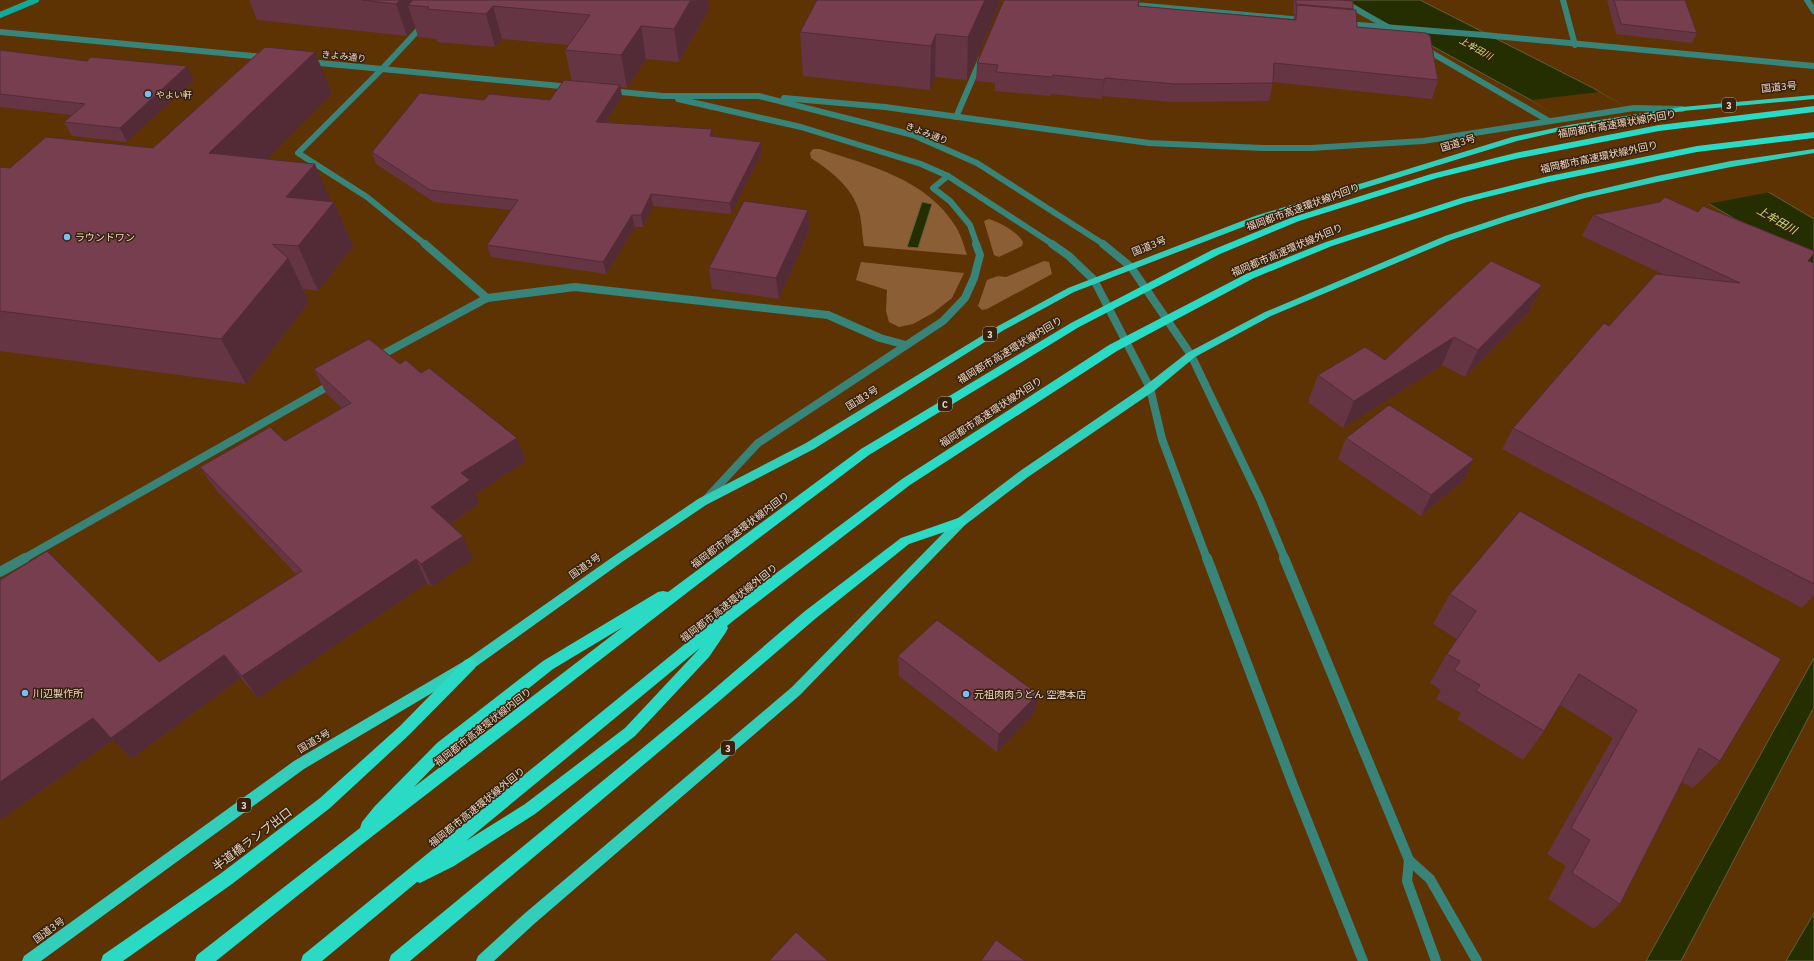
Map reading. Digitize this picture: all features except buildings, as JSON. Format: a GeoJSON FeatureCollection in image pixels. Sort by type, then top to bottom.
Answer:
{"type":"FeatureCollection","features":[{"type":"Feature","properties":{"kind":"highway","name":"国道3号"},"geometry":{"type":"LineString","coordinates":[[29,961],[299,765],[470,664],[618,559],[702,502],[810,446],[1001,328],[1094,280],[1258,218],[1515,139],[1569,127],[1645,114],[1682,109],[1814,97]]}},
{"type":"Feature","properties":{"kind":"highway","name":"福岡都市高速環状線内回り"},"geometry":{"type":"LineString","coordinates":[[203,961],[356,840],[692,581],[865,452],[1074,324],[1216,252],[1296,219],[1434,176],[1515,156],[1659,128],[1814,109]]}},
{"type":"Feature","properties":{"kind":"highway","name":"福岡都市高速環状線外回り"},"geometry":{"type":"LineString","coordinates":[[309,961],[728,617],[906,482],[1113,348],[1250,276],[1329,244],[1472,198],[1549,179],[1697,149],[1814,135]]}},
{"type":"Feature","properties":{"kind":"highway","name":"3"},"geometry":{"type":"LineString","coordinates":[[483,961],[529,919],[796,691],[961,522],[1024,474],[1150,388],[1191,355],[1268,314],[1448,238],[1583,196],[1731,164],[1814,150]]}},
{"type":"Feature","properties":{"kind":"highway"},"geometry":{"type":"LineString","coordinates":[[397,961],[712,699],[810,615],[905,541],[961,522]]}},
{"type":"Feature","properties":{"kind":"highway"},"geometry":{"type":"LineString","coordinates":[[356,840],[378,812],[442,748],[548,665],[650,603],[692,581]]}},
{"type":"Feature","properties":{"kind":"highway"},"geometry":{"type":"LineString","coordinates":[[400,886],[449,861],[530,809],[630,732],[704,653],[728,617]]}},
{"type":"Feature","properties":{"kind":"highway","name":"半道橋ランプ出口"},"geometry":{"type":"LineString","coordinates":[[109,961],[226,879],[325,803],[405,730],[470,664]]}},
{"type":"Feature","properties":{"kind":"main road"},"geometry":{"type":"LineString","coordinates":[[0,15],[36,0]]}},
{"type":"Feature","properties":{"kind":"street"},"geometry":{"type":"LineString","coordinates":[[1340,0],[1402,36]]}},
{"type":"Feature","properties":{"kind":"street"},"geometry":{"type":"LineString","coordinates":[[1563,0],[1575,44]]}},
{"type":"Feature","properties":{"kind":"street"},"geometry":{"type":"LineString","coordinates":[[1807,0],[1814,11]]}},
{"type":"Feature","properties":{"kind":"street"},"geometry":{"type":"LineString","coordinates":[[1128,5],[1310,21]]}},
{"type":"Feature","properties":{"kind":"street"},"geometry":{"type":"LineString","coordinates":[[427,22],[298,153],[367,197],[431,249],[487,298]]}},
{"type":"Feature","properties":{"kind":"street"},"geometry":{"type":"LineString","coordinates":[[1341,24],[1484,35],[1814,66]]}},
{"type":"Feature","properties":{"kind":"street"},"geometry":{"type":"LineString","coordinates":[[0,32],[273,58]]}},
{"type":"Feature","properties":{"kind":"street"},"geometry":{"type":"LineString","coordinates":[[1422,47],[1549,121]]}},
{"type":"Feature","properties":{"kind":"street"},"geometry":{"type":"LineString","coordinates":[[956,117],[984,51]]}},
{"type":"Feature","properties":{"kind":"street","name":"きよみ通り"},"geometry":{"type":"LineString","coordinates":[[304,61],[578,88]]}},
{"type":"Feature","properties":{"kind":"street","name":"きよみ通り"},"geometry":{"type":"LineString","coordinates":[[601,90],[663,96],[760,96],[913,135],[977,163],[1096,239],[1131,267],[1191,355],[1260,499],[1409,860]]}},
{"type":"Feature","properties":{"kind":"street","name":"きよみ通り"},"geometry":{"type":"LineString","coordinates":[[663,96],[801,127],[921,164],[948,176],[1069,256],[1094,280],[1150,388],[1162,439],[1292,785],[1363,961]]}},
{"type":"Feature","properties":{"kind":"street"},"geometry":{"type":"LineString","coordinates":[[760,96],[885,107],[1149,143],[1263,148],[1311,148],[1423,141],[1634,108],[1682,109]]}},
{"type":"Feature","properties":{"kind":"street"},"geometry":{"type":"LineString","coordinates":[[702,502],[758,443],[943,321],[965,298],[978,266],[980,255],[970,225],[950,201],[933,188],[948,176]]}},
{"type":"Feature","properties":{"kind":"street"},"geometry":{"type":"LineString","coordinates":[[372,361],[487,298],[574,287],[828,316],[880,338],[906,345]]}},
{"type":"Feature","properties":{"kind":"street"},"geometry":{"type":"LineString","coordinates":[[0,572],[338,380]]}},
{"type":"Feature","properties":{"kind":"street"},"geometry":{"type":"LineString","coordinates":[[1409,860],[1407,880],[1436,961]]}},
{"type":"Feature","properties":{"kind":"street"},"geometry":{"type":"LineString","coordinates":[[1409,860],[1430,879],[1477,961]]}},
{"type":"Feature","properties":{"kind":"shaded area"},"geometry":{"type":"Polygon","coordinates":[[[813,149],[820,149],[877,168],[896,176],[930,197],[944,211],[958,230],[967,255],[864,246],[860,215],[856,202],[840,180],[811,158],[810,153],[813,149]]]}},
{"type":"Feature","properties":{"kind":"shaded area"},"geometry":{"type":"Polygon","coordinates":[[[989,219],[1003,225],[1017,234],[1023,242],[1022,246],[999,257],[994,255],[984,221],[989,219]]]}},
{"type":"Feature","properties":{"kind":"shaded area"},"geometry":{"type":"Polygon","coordinates":[[[1044,261],[1049,262],[1052,274],[987,309],[982,310],[978,306],[987,280],[998,276],[1006,277],[1044,261]]]}},
{"type":"Feature","properties":{"kind":"shaded area"},"geometry":{"type":"Polygon","coordinates":[[[861,262],[964,273],[952,298],[933,313],[913,324],[899,327],[889,322],[886,311],[887,290],[856,280],[861,262]]]}},
{"type":"Feature","properties":{"kind":"water","name":"上牟田川"},"geometry":{"type":"Polygon","coordinates":[[[1346,0],[1420,0],[1593,88],[1814,219],[1814,265],[1531,100],[1412,35],[1381,21],[1346,0]]]}},
{"type":"Feature","properties":{"kind":"water"},"geometry":{"type":"Polygon","coordinates":[[[922,202],[932,204],[918,248],[907,247],[922,202]]]}},
{"type":"Feature","properties":{"kind":"water"},"geometry":{"type":"Polygon","coordinates":[[[1814,658],[1814,707],[1681,961],[1646,961],[1814,658]]]}},
{"type":"Feature","properties":{"kind":"water"},"geometry":{"type":"Polygon","coordinates":[[[1814,913],[1814,961],[1786,961],[1814,913]]]}},
{"type":"Feature","properties":{"kind":"pier"},"geometry":{"type":"Polygon","coordinates":[[[1599,92],[1682,138],[1771,192],[1707,204],[1573,127],[1576,127],[1531,100],[1599,92]]]}},
{"type":"Feature","properties":{"kind":"place","name":"やよい軒"},"geometry":{"type":"Point","coordinates":[148,94]}},
{"type":"Feature","properties":{"kind":"place","name":"ラウンドワン"},"geometry":{"type":"Point","coordinates":[67,237]}},
{"type":"Feature","properties":{"kind":"place","name":"川辺製作所"},"geometry":{"type":"Point","coordinates":[25,693]}},
{"type":"Feature","properties":{"kind":"place","name":"元祖肉肉うどん 空港本店"},"geometry":{"type":"Point","coordinates":[966,694]}}]}
